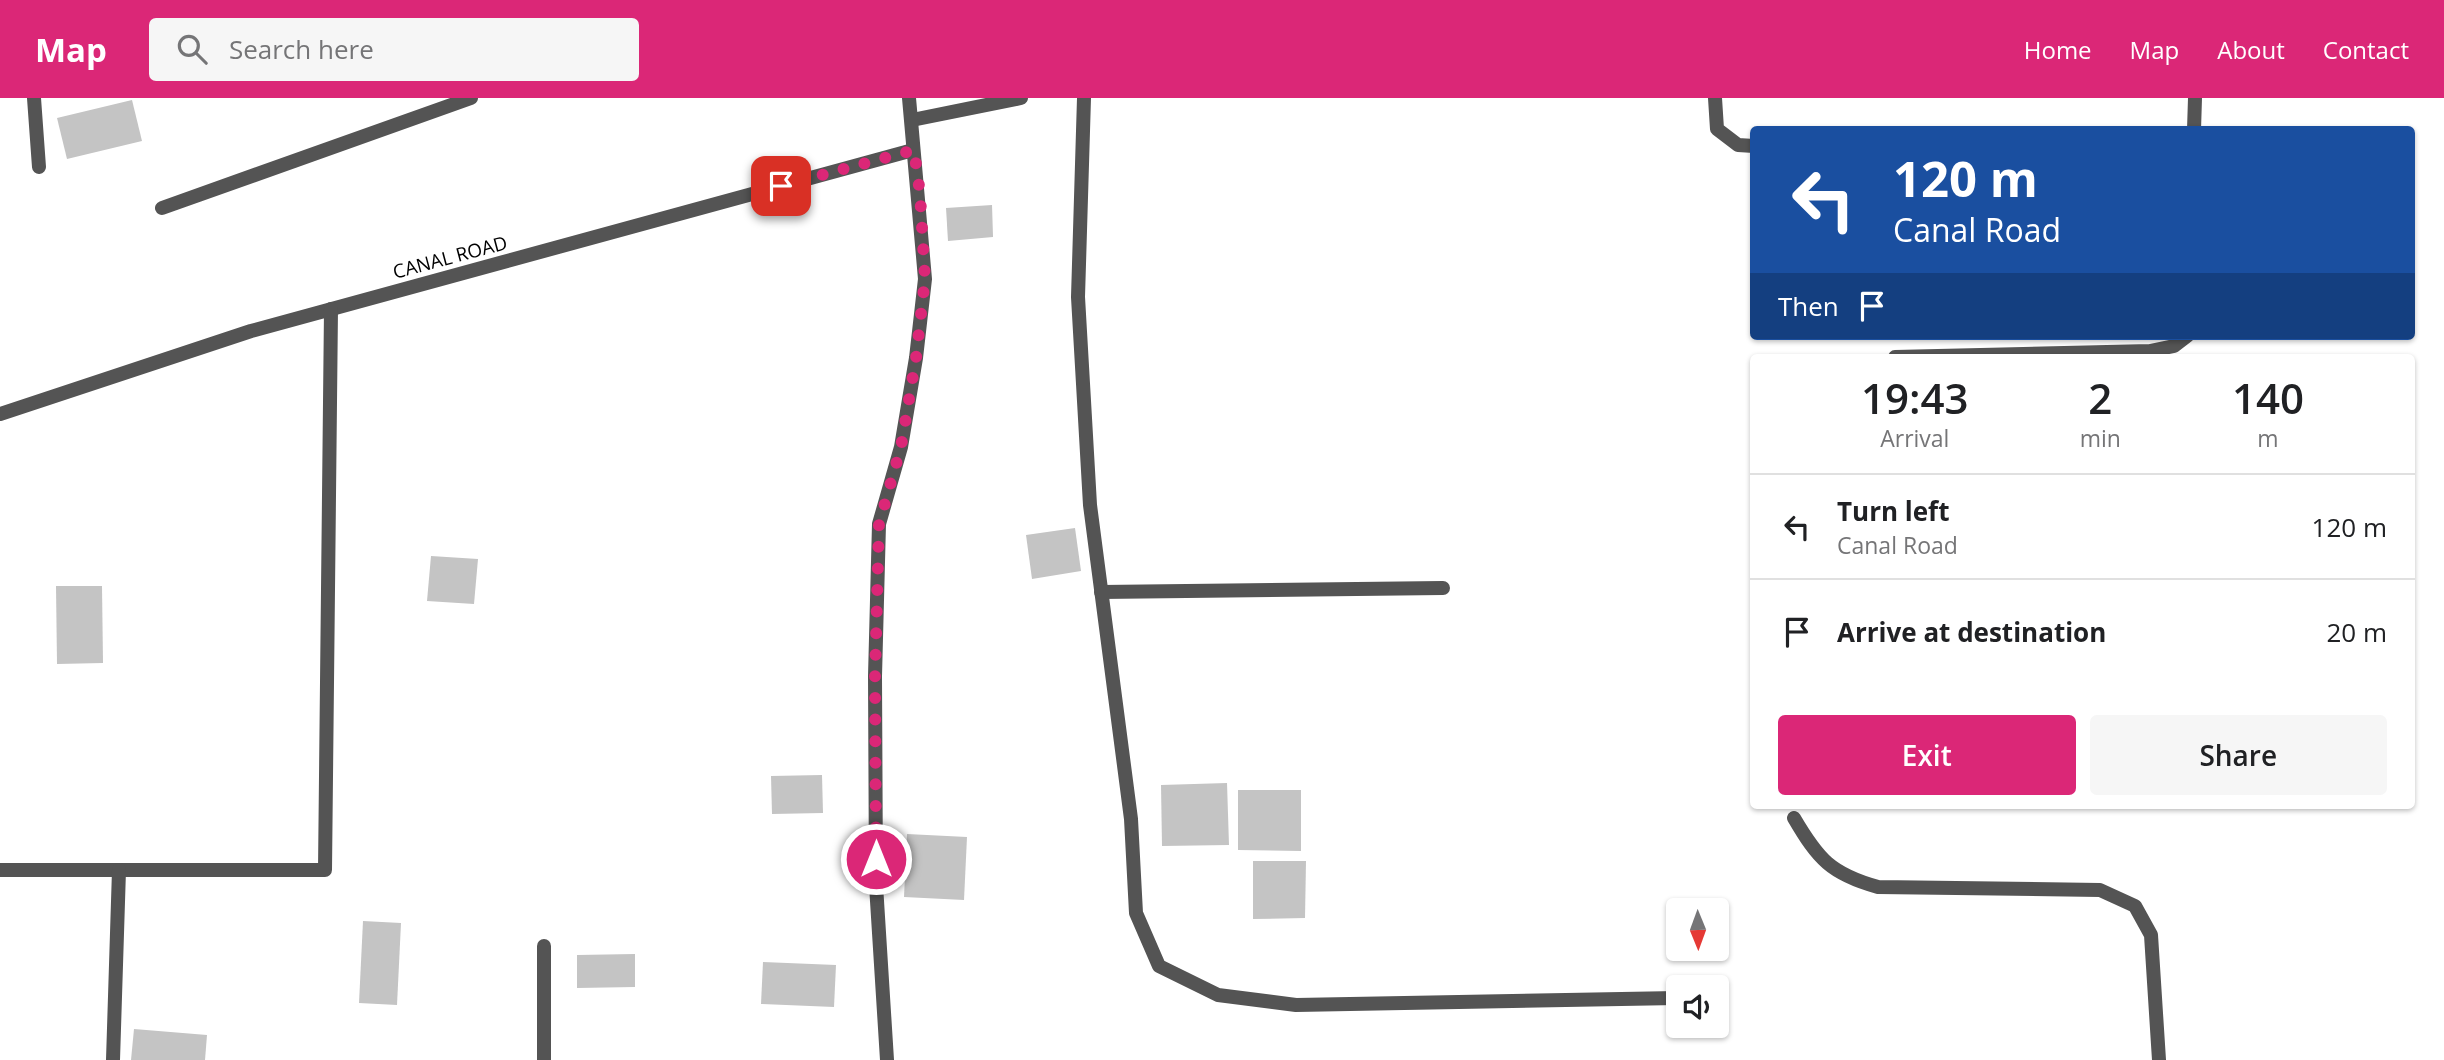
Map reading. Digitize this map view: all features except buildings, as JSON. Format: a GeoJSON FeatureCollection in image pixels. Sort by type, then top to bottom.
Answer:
{"type":"FeatureCollection","features":[{"type":"Feature","properties":{"kind":"street"},"geometry":{"type":"LineString","coordinates":[[34,98],[39,167]]}},
{"type":"Feature","properties":{"kind":"street"},"geometry":{"type":"LineString","coordinates":[[162,208],[471,98]]}},
{"type":"Feature","properties":{"kind":"street"},"geometry":{"type":"LineString","coordinates":[[887,1060],[876,886],[875,676],[879,524],[901,447],[916,358],[925,279],[920,193],[909,98]]}},
{"type":"Feature","properties":{"kind":"street"},"geometry":{"type":"LineString","coordinates":[[912,120],[1021,98]]}},
{"type":"Feature","properties":{"kind":"street"},"geometry":{"type":"LineString","coordinates":[[1084,98],[1078,297],[1090,505],[1131,819],[1136,913],[1159,966],[1218,995],[1296,1005],[1666,998]]}},
{"type":"Feature","properties":{"kind":"street"},"geometry":{"type":"LineString","coordinates":[[1715,98],[1717,128],[1738,145],[1750,146]]}},
{"type":"Feature","properties":{"kind":"street"},"geometry":{"type":"LineString","coordinates":[[2194,126],[2195,98]]}},
{"type":"Feature","properties":{"kind":"street","name":"CANAL ROAD"},"geometry":{"type":"LineString","coordinates":[[0,414],[251,331],[914,150]]}},
{"type":"Feature","properties":{"kind":"street"},"geometry":{"type":"LineString","coordinates":[[0,870],[325,870],[331,309]]}},
{"type":"Feature","properties":{"kind":"street"},"geometry":{"type":"LineString","coordinates":[[2022,354],[2150,351],[2174,346],[2182,340]]}},
{"type":"Feature","properties":{"kind":"street"},"geometry":{"type":"LineString","coordinates":[[1101,592],[1443,588]]}},
{"type":"Feature","properties":{"kind":"street"},"geometry":{"type":"LineString","coordinates":[[1794,818],[1814,853],[1848,879],[1878,887],[2100,890],[2135,906],[2151,935],[2159,1060]]}},
{"type":"Feature","properties":{"kind":"street"},"geometry":{"type":"LineString","coordinates":[[113,1060],[119,870]]}},
{"type":"Feature","properties":{"kind":"street"},"geometry":{"type":"LineString","coordinates":[[544,946],[544,1060]]}},
{"type":"Feature","properties":{"kind":"route"},"geometry":{"type":"LineString","coordinates":[[781,186],[914,150],[920,193],[925,279],[916,358],[901,447],[879,524],[875,676],[876,859]]}}]}
